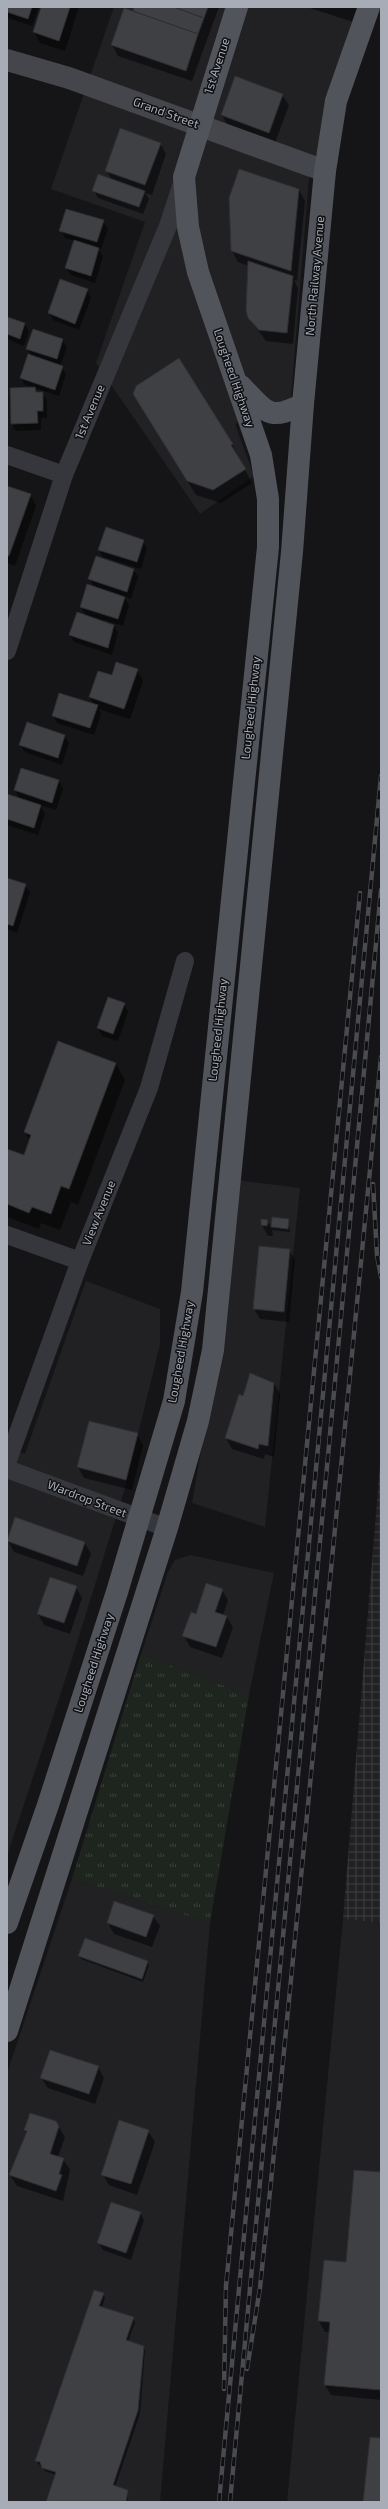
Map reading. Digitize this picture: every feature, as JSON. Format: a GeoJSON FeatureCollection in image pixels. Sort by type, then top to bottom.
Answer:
{"type":"FeatureCollection","features":[{"type":"Feature","properties":{"kind":"main road","name":"1st Avenue"},"geometry":{"type":"LineString","coordinates":[[200,125],[208,94],[237,7]]}},
{"type":"Feature","properties":{"kind":"main road","name":"North Railway Avenue"},"geometry":{"type":"LineString","coordinates":[[167,1528],[198,1421],[213,1350],[292,552],[303,404],[324,171],[336,101],[369,7]]}},
{"type":"Feature","properties":{"kind":"main road","name":"Lougheed Highway"},"geometry":{"type":"LineString","coordinates":[[7,1923],[117,1592],[174,1402],[192,1292],[268,547],[268,499],[261,455],[237,380],[198,272],[188,227],[184,177],[200,125]]}},
{"type":"Feature","properties":{"kind":"main road"},"geometry":{"type":"LineString","coordinates":[[237,380],[264,409],[273,414],[284,414],[303,404]]}},
{"type":"Feature","properties":{"kind":"main road"},"geometry":{"type":"LineString","coordinates":[[7,2031],[167,1528]]}},
{"type":"Feature","properties":{"kind":"street","name":"Grand Street"},"geometry":{"type":"LineString","coordinates":[[7,60],[69,78],[324,171]]}},
{"type":"Feature","properties":{"kind":"street","name":"1st Avenue"},"geometry":{"type":"LineString","coordinates":[[7,651],[64,475],[168,226],[184,177]]}},
{"type":"Feature","properties":{"kind":"street"},"geometry":{"type":"LineString","coordinates":[[7,455],[64,475]]}},
{"type":"Feature","properties":{"kind":"street","name":"View Avenue"},"geometry":{"type":"LineString","coordinates":[[7,1463],[80,1261],[150,1088],[185,961]]}},
{"type":"Feature","properties":{"kind":"street"},"geometry":{"type":"LineString","coordinates":[[7,1235],[80,1261]]}},
{"type":"Feature","properties":{"kind":"street","name":"Wardrop Street"},"geometry":{"type":"LineString","coordinates":[[7,1469],[167,1528]]}},
{"type":"Feature","properties":{"kind":"shaded area"},"geometry":{"type":"Polygon","coordinates":[[[114,7],[364,7],[309,178],[291,398],[235,424],[254,476],[200,514],[96,363],[145,222],[51,189],[114,7]]]}},
{"type":"Feature","properties":{"kind":"shaded area"},"geometry":{"type":"Polygon","coordinates":[[[236,1180],[300,1188],[265,1527],[192,1503],[218,1355],[236,1180]]]}},
{"type":"Feature","properties":{"kind":"shaded area"},"geometry":{"type":"Polygon","coordinates":[[[86,1281],[160,1309],[160,1344],[125,1488],[71,1662],[7,1856],[7,1448],[25,1454],[86,1281]]]}},
{"type":"Feature","properties":{"kind":"shaded area"},"geometry":{"type":"Polygon","coordinates":[[[381,1452],[381,1923],[343,1919],[381,1452]]]}},
{"type":"Feature","properties":{"kind":"shaded area"},"geometry":{"type":"Polygon","coordinates":[[[190,1555],[274,1573],[249,1695],[141,1654],[168,1572],[175,1560],[190,1555]]]}},
{"type":"Feature","properties":{"kind":"shaded area"},"geometry":{"type":"Polygon","coordinates":[[[72,1879],[210,1923],[160,2502],[7,2502],[7,2073],[72,1879]]]}},
{"type":"Feature","properties":{"kind":"shaded area"},"geometry":{"type":"Polygon","coordinates":[[[343,1919],[381,1923],[381,2502],[287,2502],[343,1919]]]}},
{"type":"Feature","properties":{"kind":"green space"},"geometry":{"type":"Polygon","coordinates":[[[141,1654],[249,1695],[210,1923],[72,1879],[141,1654]]]}},
{"type":"Feature","properties":{"kind":"building"},"geometry":{"type":"Polygon","coordinates":[[[7,7],[32,7],[28,19],[7,12],[7,7]]]}},
{"type":"Feature","properties":{"kind":"building"},"geometry":{"type":"Polygon","coordinates":[[[41,7],[70,7],[59,41],[33,32],[41,7]]]}},
{"type":"Feature","properties":{"kind":"building"},"geometry":{"type":"Polygon","coordinates":[[[134,7],[174,7],[204,18],[198,34],[133,11],[134,7]]]}},
{"type":"Feature","properties":{"kind":"building"},"geometry":{"type":"Polygon","coordinates":[[[174,7],[208,7],[204,18],[174,7]]]}},
{"type":"Feature","properties":{"kind":"building"},"geometry":{"type":"Polygon","coordinates":[[[124,8],[198,34],[186,71],[111,45],[124,8]]]}},
{"type":"Feature","properties":{"kind":"building"},"geometry":{"type":"Polygon","coordinates":[[[235,76],[283,94],[269,133],[221,115],[235,76]]]}},
{"type":"Feature","properties":{"kind":"building"},"geometry":{"type":"Polygon","coordinates":[[[120,128],[161,143],[145,185],[105,171],[120,128]]]}},
{"type":"Feature","properties":{"kind":"building"},"geometry":{"type":"Polygon","coordinates":[[[239,169],[299,189],[291,271],[231,251],[229,198],[239,169]]]}},
{"type":"Feature","properties":{"kind":"building"},"geometry":{"type":"Polygon","coordinates":[[[98,174],[145,191],[139,207],[92,191],[98,174]]]}},
{"type":"Feature","properties":{"kind":"building"},"geometry":{"type":"Polygon","coordinates":[[[66,209],[104,220],[97,242],[59,231],[66,209]]]}},
{"type":"Feature","properties":{"kind":"building"},"geometry":{"type":"Polygon","coordinates":[[[74,240],[99,248],[91,276],[65,268],[74,240]]]}},
{"type":"Feature","properties":{"kind":"building"},"geometry":{"type":"Polygon","coordinates":[[[248,261],[293,276],[287,333],[259,330],[248,318],[246,311],[248,261]]]}},
{"type":"Feature","properties":{"kind":"building"},"geometry":{"type":"Polygon","coordinates":[[[60,279],[88,289],[75,324],[48,313],[60,279]]]}},
{"type":"Feature","properties":{"kind":"building"},"geometry":{"type":"Polygon","coordinates":[[[7,317],[25,323],[20,339],[7,334],[7,317]]]}},
{"type":"Feature","properties":{"kind":"building"},"geometry":{"type":"Polygon","coordinates":[[[33,329],[63,339],[57,359],[26,349],[33,329]]]}},
{"type":"Feature","properties":{"kind":"building"},"geometry":{"type":"Polygon","coordinates":[[[28,354],[63,366],[55,390],[20,378],[28,354]]]}},
{"type":"Feature","properties":{"kind":"building"},"geometry":{"type":"Polygon","coordinates":[[[179,358],[233,444],[231,445],[246,469],[213,490],[187,481],[133,394],[136,386],[179,358]]]}},
{"type":"Feature","properties":{"kind":"building"},"geometry":{"type":"Polygon","coordinates":[[[35,387],[36,392],[43,392],[43,411],[37,411],[38,423],[11,424],[10,388],[35,387]]]}},
{"type":"Feature","properties":{"kind":"building"},"geometry":{"type":"Polygon","coordinates":[[[7,486],[31,494],[9,556],[7,555],[7,486]]]}},
{"type":"Feature","properties":{"kind":"building"},"geometry":{"type":"Polygon","coordinates":[[[106,527],[144,540],[137,562],[98,550],[106,527]]]}},
{"type":"Feature","properties":{"kind":"building"},"geometry":{"type":"Polygon","coordinates":[[[96,556],[134,569],[127,592],[88,579],[96,556]]]}},
{"type":"Feature","properties":{"kind":"building"},"geometry":{"type":"Polygon","coordinates":[[[87,584],[125,597],[118,619],[80,607],[87,584]]]}},
{"type":"Feature","properties":{"kind":"building"},"geometry":{"type":"Polygon","coordinates":[[[77,612],[114,625],[108,648],[69,635],[77,612]]]}},
{"type":"Feature","properties":{"kind":"building"},"geometry":{"type":"Polygon","coordinates":[[[116,662],[138,669],[124,709],[89,697],[98,671],[112,675],[116,662]]]}},
{"type":"Feature","properties":{"kind":"building"},"geometry":{"type":"Polygon","coordinates":[[[59,693],[98,705],[90,728],[52,716],[59,693]]]}},
{"type":"Feature","properties":{"kind":"building"},"geometry":{"type":"Polygon","coordinates":[[[27,722],[65,735],[58,758],[19,745],[27,722]]]}},
{"type":"Feature","properties":{"kind":"building"},"geometry":{"type":"Polygon","coordinates":[[[21,768],[59,780],[52,803],[14,790],[21,768]]]}},
{"type":"Feature","properties":{"kind":"building"},"geometry":{"type":"Polygon","coordinates":[[[7,794],[41,805],[34,828],[7,819],[7,794]]]}},
{"type":"Feature","properties":{"kind":"building"},"geometry":{"type":"Polygon","coordinates":[[[7,878],[26,884],[13,926],[7,924],[7,878]]]}},
{"type":"Feature","properties":{"kind":"building"},"geometry":{"type":"Polygon","coordinates":[[[108,997],[125,1003],[113,1034],[97,1028],[108,997]]]}},
{"type":"Feature","properties":{"kind":"building"},"geometry":{"type":"Polygon","coordinates":[[[58,1041],[116,1063],[69,1189],[61,1186],[51,1214],[32,1207],[29,1213],[7,1204],[7,1149],[24,1155],[31,1135],[24,1132],[58,1041]]]}},
{"type":"Feature","properties":{"kind":"building"},"geometry":{"type":"Polygon","coordinates":[[[272,1217],[289,1219],[288,1229],[271,1227],[272,1217]]]}},
{"type":"Feature","properties":{"kind":"building"},"geometry":{"type":"Polygon","coordinates":[[[261,1219],[268,1220],[267,1226],[261,1225],[261,1219]]]}},
{"type":"Feature","properties":{"kind":"building"},"geometry":{"type":"Polygon","coordinates":[[[259,1246],[290,1249],[284,1312],[253,1309],[259,1246]]]}},
{"type":"Feature","properties":{"kind":"building"},"geometry":{"type":"Polygon","coordinates":[[[250,1373],[274,1383],[268,1446],[259,1444],[258,1449],[225,1438],[239,1394],[243,1396],[250,1373]]]}},
{"type":"Feature","properties":{"kind":"building"},"geometry":{"type":"Polygon","coordinates":[[[89,1421],[138,1433],[126,1480],[77,1467],[89,1421]]]}},
{"type":"Feature","properties":{"kind":"building"},"geometry":{"type":"Polygon","coordinates":[[[15,1517],[85,1542],[77,1566],[7,1541],[15,1517]]]}},
{"type":"Feature","properties":{"kind":"building"},"geometry":{"type":"Polygon","coordinates":[[[50,1577],[77,1586],[64,1623],[37,1614],[50,1577]]]}},
{"type":"Feature","properties":{"kind":"building"},"geometry":{"type":"Polygon","coordinates":[[[206,1583],[223,1589],[215,1612],[227,1616],[216,1647],[182,1636],[191,1612],[196,1614],[206,1583]]]}},
{"type":"Feature","properties":{"kind":"building"},"geometry":{"type":"Polygon","coordinates":[[[114,1901],[154,1915],[146,1937],[107,1923],[114,1901]]]}},
{"type":"Feature","properties":{"kind":"building"},"geometry":{"type":"Polygon","coordinates":[[[85,1938],[148,1961],[142,1979],[78,1956],[85,1938]]]}},
{"type":"Feature","properties":{"kind":"building"},"geometry":{"type":"Polygon","coordinates":[[[50,2050],[99,2066],[89,2094],[40,2078],[50,2050]]]}},
{"type":"Feature","properties":{"kind":"building"},"geometry":{"type":"Polygon","coordinates":[[[30,2113],[56,2121],[59,2126],[50,2154],[64,2158],[59,2174],[62,2175],[56,2191],[9,2175],[27,2131],[24,2130],[30,2113]]]}},
{"type":"Feature","properties":{"kind":"building"},"geometry":{"type":"Polygon","coordinates":[[[119,2120],[149,2130],[131,2184],[101,2175],[119,2120]]]}},
{"type":"Feature","properties":{"kind":"building"},"geometry":{"type":"Polygon","coordinates":[[[354,2170],[381,2172],[381,2390],[324,2385],[330,2322],[318,2321],[324,2260],[346,2262],[354,2170]]]}},
{"type":"Feature","properties":{"kind":"building"},"geometry":{"type":"Polygon","coordinates":[[[111,2202],[141,2212],[126,2253],[97,2243],[111,2202]]]}},
{"type":"Feature","properties":{"kind":"building"},"geometry":{"type":"Polygon","coordinates":[[[94,2290],[104,2293],[99,2306],[134,2317],[126,2340],[144,2346],[138,2410],[113,2485],[128,2490],[126,2502],[46,2502],[56,2472],[42,2468],[40,2462],[35,2461],[94,2290]]]}},
{"type":"Feature","properties":{"kind":"building"},"geometry":{"type":"Polygon","coordinates":[[[370,2437],[381,2438],[381,2502],[363,2502],[370,2437]]]}},
{"type":"Feature","properties":{"kind":"railway"},"geometry":{"type":"LineString","coordinates":[[219,2502],[381,776]]}},
{"type":"Feature","properties":{"kind":"railway"},"geometry":{"type":"LineString","coordinates":[[230,2502],[381,890]]}},
{"type":"Feature","properties":{"kind":"railway"},"geometry":{"type":"LineString","coordinates":[[224,2389],[226,2286],[360,893]]}},
{"type":"Feature","properties":{"kind":"railway"},"geometry":{"type":"LineString","coordinates":[[247,2369],[260,2288],[276,2133],[381,1057]]}},
{"type":"Feature","properties":{"kind":"railway"},"geometry":{"type":"LineString","coordinates":[[373,1184],[377,1255],[381,1277]]}}]}
